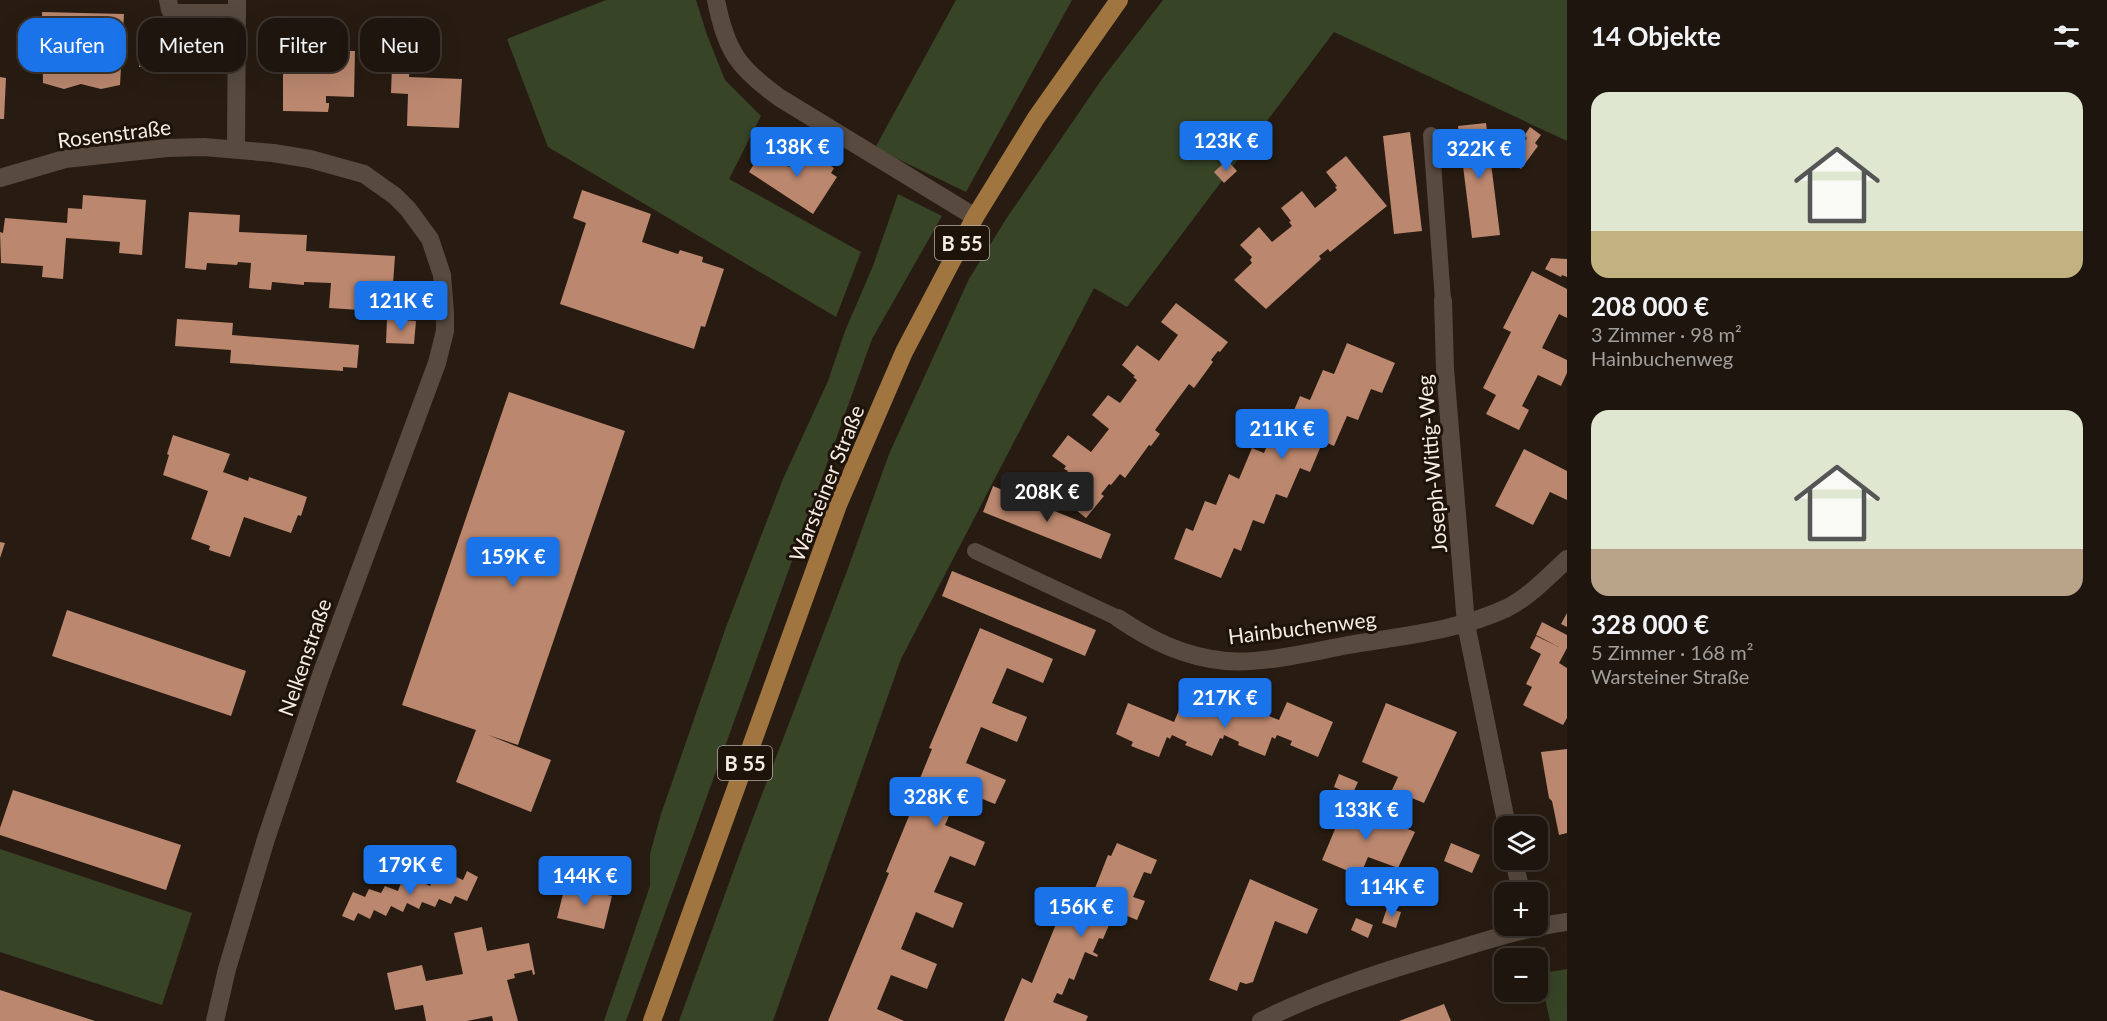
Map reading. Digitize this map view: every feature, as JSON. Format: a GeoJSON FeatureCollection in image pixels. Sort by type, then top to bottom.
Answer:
{"type":"FeatureCollection","features":[{"type":"Feature","properties":{"kind":"main road","name":"Warsteiner Straße"},"geometry":{"type":"LineString","coordinates":[[652,1021],[838,505],[904,352],[975,217],[1036,118],[1119,0]]}},
{"type":"Feature","properties":{"kind":"street"},"geometry":{"type":"LineString","coordinates":[[168,0],[170,10],[175,13],[237,7],[236,149]]}},
{"type":"Feature","properties":{"kind":"street"},"geometry":{"type":"LineString","coordinates":[[716,0],[721,27],[736,59],[758,82],[780,98],[975,217]]}},
{"type":"Feature","properties":{"kind":"street","name":"Rosenstraße"},"geometry":{"type":"LineString","coordinates":[[0,178],[65,159],[167,148],[236,149],[282,154],[336,165],[364,174],[388,190],[408,209],[430,239],[442,275],[445,313]]}},
{"type":"Feature","properties":{"kind":"street","name":"Joseph-Wittig-Weg"},"geometry":{"type":"LineString","coordinates":[[1443,300],[1445,369],[1466,624],[1505,816]]}},
{"type":"Feature","properties":{"kind":"street","name":"Nelkenstraße"},"geometry":{"type":"LineString","coordinates":[[215,1021],[227,969],[266,838],[321,675],[437,363],[445,331],[445,313]]}},
{"type":"Feature","properties":{"kind":"street"},"geometry":{"type":"LineString","coordinates":[[1466,624],[1509,607],[1567,559]]}},
{"type":"Feature","properties":{"kind":"street","name":"Hainbuchenweg"},"geometry":{"type":"LineString","coordinates":[[1118,618],[1148,638],[1172,649],[1228,661],[1293,655],[1466,624]]}},
{"type":"Feature","properties":{"kind":"street"},"geometry":{"type":"LineString","coordinates":[[1548,924],[1567,922]]}},
{"type":"Feature","properties":{"kind":"street"},"geometry":{"type":"LineString","coordinates":[[1262,1021],[1385,971],[1499,936]]}},
{"type":"Feature","properties":{"kind":"lane"},"geometry":{"type":"LineString","coordinates":[[1431,135],[1443,300]]}},
{"type":"Feature","properties":{"kind":"lane"},"geometry":{"type":"LineString","coordinates":[[975,551],[1118,618]]}},
{"type":"Feature","properties":{"kind":"green space"},"geometry":{"type":"Polygon","coordinates":[[[606,0],[696,0],[725,80],[761,116],[729,179],[861,252],[836,317],[548,147],[507,39],[606,0]]]}},
{"type":"Feature","properties":{"kind":"green space"},"geometry":{"type":"Polygon","coordinates":[[[956,0],[1072,0],[966,192],[875,148],[956,0]]]}},
{"type":"Feature","properties":{"kind":"green space"},"geometry":{"type":"Polygon","coordinates":[[[1163,0],[1567,0],[1567,141],[1334,32],[1127,307],[1094,288],[901,659],[773,1021],[679,1021],[889,454],[969,279],[1006,219],[1102,79],[1163,0]]]}},
{"type":"Feature","properties":{"kind":"green space"},"geometry":{"type":"Polygon","coordinates":[[[898,194],[942,216],[872,339],[626,1021],[604,1021],[650,886],[650,854],[661,814],[726,627],[783,479],[828,381],[845,331],[873,266],[898,194]]]}},
{"type":"Feature","properties":{"kind":"green space"},"geometry":{"type":"Polygon","coordinates":[[[0,849],[192,913],[162,1005],[0,952],[0,849]]]}},
{"type":"Feature","properties":{"kind":"green space"},"geometry":{"type":"Polygon","coordinates":[[[1548,966],[1549,972],[1567,969],[1567,1021],[1550,1021],[1546,1002],[1548,1002],[1548,966]]]}},
{"type":"Feature","properties":{"kind":"building"},"geometry":{"type":"Polygon","coordinates":[[[42,12],[124,14],[124,18],[42,18],[42,12]]]}},
{"type":"Feature","properties":{"kind":"building"},"geometry":{"type":"Polygon","coordinates":[[[348,51],[355,51],[354,97],[326,96],[326,103],[329,103],[328,112],[283,111],[283,72],[348,72],[348,51]]]}},
{"type":"Feature","properties":{"kind":"building"},"geometry":{"type":"Polygon","coordinates":[[[43,72],[121,72],[120,85],[101,89],[81,84],[64,89],[43,83],[43,72]]]}},
{"type":"Feature","properties":{"kind":"building"},"geometry":{"type":"Polygon","coordinates":[[[392,72],[409,72],[409,77],[462,79],[459,128],[407,126],[408,94],[391,93],[392,72]]]}},
{"type":"Feature","properties":{"kind":"building"},"geometry":{"type":"Polygon","coordinates":[[[0,77],[6,78],[4,119],[0,119],[0,77]]]}},
{"type":"Feature","properties":{"kind":"building"},"geometry":{"type":"Polygon","coordinates":[[[1486,123],[1500,235],[1472,238],[1458,126],[1486,123]]]}},
{"type":"Feature","properties":{"kind":"building"},"geometry":{"type":"Polygon","coordinates":[[[1530,127],[1541,135],[1535,143],[1538,146],[1521,169],[1509,161],[1527,138],[1524,136],[1530,127]]]}},
{"type":"Feature","properties":{"kind":"building"},"geometry":{"type":"Polygon","coordinates":[[[1410,132],[1422,231],[1394,234],[1383,136],[1410,132]]]}},
{"type":"Feature","properties":{"kind":"building"},"geometry":{"type":"Polygon","coordinates":[[[763,150],[789,167],[799,152],[814,162],[820,154],[830,161],[828,164],[834,168],[831,173],[837,177],[813,214],[749,172],[763,150]]]}},
{"type":"Feature","properties":{"kind":"building"},"geometry":{"type":"Polygon","coordinates":[[[1346,156],[1387,206],[1330,252],[1328,249],[1319,256],[1321,259],[1266,309],[1234,280],[1252,263],[1250,260],[1252,257],[1240,245],[1259,227],[1272,242],[1292,226],[1281,208],[1302,191],[1315,208],[1337,190],[1335,187],[1337,186],[1326,172],[1346,156]]]}},
{"type":"Feature","properties":{"kind":"building"},"geometry":{"type":"Polygon","coordinates":[[[1227,160],[1237,171],[1224,183],[1214,172],[1227,160]]]}},
{"type":"Feature","properties":{"kind":"building"},"geometry":{"type":"Polygon","coordinates":[[[582,190],[651,214],[642,242],[678,254],[680,250],[703,257],[702,262],[724,269],[705,327],[701,326],[694,349],[560,304],[586,223],[573,218],[582,190]]]}},
{"type":"Feature","properties":{"kind":"building"},"geometry":{"type":"Polygon","coordinates":[[[83,195],[146,200],[142,255],[119,253],[120,242],[66,238],[63,279],[42,277],[43,266],[1,263],[0,232],[3,233],[5,218],[67,223],[68,208],[82,209],[83,195]]]}},
{"type":"Feature","properties":{"kind":"building"},"geometry":{"type":"Polygon","coordinates":[[[189,212],[240,215],[239,232],[307,235],[306,251],[395,256],[391,312],[329,308],[331,283],[304,282],[304,285],[272,282],[271,290],[249,288],[251,263],[238,262],[237,265],[207,263],[206,270],[185,268],[189,212]]]}},
{"type":"Feature","properties":{"kind":"building"},"geometry":{"type":"Polygon","coordinates":[[[1551,258],[1567,259],[1567,277],[1562,275],[1561,277],[1545,269],[1551,258]]]}},
{"type":"Feature","properties":{"kind":"building"},"geometry":{"type":"Polygon","coordinates":[[[1532,271],[1567,289],[1567,318],[1559,314],[1542,348],[1567,360],[1567,373],[1561,386],[1538,375],[1522,406],[1529,410],[1519,430],[1486,414],[1496,395],[1483,388],[1511,332],[1503,328],[1532,271]]]}},
{"type":"Feature","properties":{"kind":"building"},"geometry":{"type":"Polygon","coordinates":[[[1176,303],[1228,342],[1211,360],[1213,362],[1194,388],[1189,384],[1155,430],[1160,434],[1151,446],[1149,445],[1125,478],[1120,474],[1111,485],[1109,484],[1101,494],[1104,496],[1086,518],[1050,494],[1068,471],[1064,469],[1066,466],[1052,456],[1068,435],[1091,452],[1109,429],[1092,415],[1108,395],[1120,403],[1137,380],[1122,365],[1137,345],[1159,361],[1178,335],[1161,322],[1176,303]]]}},
{"type":"Feature","properties":{"kind":"building"},"geometry":{"type":"Polygon","coordinates":[[[177,319],[233,323],[232,335],[359,345],[357,368],[343,367],[343,371],[230,363],[231,350],[175,346],[177,319]]]}},
{"type":"Feature","properties":{"kind":"building"},"geometry":{"type":"Polygon","coordinates":[[[387,319],[416,321],[414,344],[386,343],[387,319]]]}},
{"type":"Feature","properties":{"kind":"building"},"geometry":{"type":"Polygon","coordinates":[[[1347,343],[1395,363],[1382,393],[1371,389],[1358,420],[1347,416],[1334,446],[1323,441],[1310,472],[1300,468],[1287,498],[1276,494],[1264,524],[1253,520],[1241,551],[1234,548],[1221,578],[1174,559],[1186,528],[1193,531],[1205,501],[1216,505],[1229,474],[1239,479],[1252,448],[1264,453],[1276,422],[1287,427],[1300,396],[1310,400],[1323,370],[1334,374],[1347,343]]]}},
{"type":"Feature","properties":{"kind":"building"},"geometry":{"type":"Polygon","coordinates":[[[509,392],[625,431],[518,745],[488,735],[551,760],[531,812],[456,782],[476,730],[402,705],[509,392]]]}},
{"type":"Feature","properties":{"kind":"building"},"geometry":{"type":"Polygon","coordinates":[[[173,435],[230,454],[223,472],[248,481],[249,477],[307,497],[301,516],[298,515],[291,533],[244,517],[230,557],[209,550],[210,546],[191,539],[208,491],[163,475],[173,435]]]}},
{"type":"Feature","properties":{"kind":"building"},"geometry":{"type":"Polygon","coordinates":[[[1524,449],[1567,471],[1567,500],[1550,492],[1533,525],[1495,506],[1524,449]]]}},
{"type":"Feature","properties":{"kind":"building"},"geometry":{"type":"Polygon","coordinates":[[[993,486],[1111,534],[1101,559],[983,512],[993,486]]]}},
{"type":"Feature","properties":{"kind":"building"},"geometry":{"type":"Polygon","coordinates":[[[0,542],[5,543],[0,558],[0,542]]]}},
{"type":"Feature","properties":{"kind":"building"},"geometry":{"type":"Polygon","coordinates":[[[952,571],[1096,630],[1085,656],[942,596],[952,571]]]}},
{"type":"Feature","properties":{"kind":"building"},"geometry":{"type":"Polygon","coordinates":[[[67,610],[246,671],[231,716],[52,656],[67,610]]]}},
{"type":"Feature","properties":{"kind":"building"},"geometry":{"type":"Polygon","coordinates":[[[1567,613],[1567,627],[1561,624],[1567,613]]]}},
{"type":"Feature","properties":{"kind":"building"},"geometry":{"type":"Polygon","coordinates":[[[1542,622],[1567,635],[1567,648],[1559,663],[1567,668],[1567,718],[1563,725],[1523,705],[1532,687],[1526,684],[1541,654],[1530,648],[1536,636],[1559,647],[1536,635],[1542,622]]]}},
{"type":"Feature","properties":{"kind":"building"},"geometry":{"type":"Polygon","coordinates":[[[980,628],[1053,659],[1043,683],[1007,668],[992,703],[1027,717],[1017,742],[981,727],[966,763],[1006,780],[995,804],[960,790],[945,825],[985,842],[975,866],[950,856],[934,892],[963,903],[953,928],[916,912],[901,949],[937,964],[927,989],[891,975],[877,1009],[904,1021],[828,1021],[889,873],[886,872],[911,811],[907,810],[932,749],[929,748],[980,628]]]}},
{"type":"Feature","properties":{"kind":"building"},"geometry":{"type":"Polygon","coordinates":[[[1234,702],[1279,720],[1287,702],[1333,722],[1318,757],[1290,745],[1292,741],[1277,735],[1275,739],[1272,737],[1265,756],[1238,745],[1239,742],[1224,735],[1223,739],[1220,738],[1212,756],[1185,745],[1187,742],[1172,735],[1170,739],[1167,737],[1159,757],[1131,746],[1133,742],[1116,734],[1128,703],[1174,722],[1182,703],[1227,721],[1234,702]]]}},
{"type":"Feature","properties":{"kind":"building"},"geometry":{"type":"Polygon","coordinates":[[[1386,703],[1457,732],[1424,803],[1392,790],[1398,777],[1362,762],[1386,703]]]}},
{"type":"Feature","properties":{"kind":"building"},"geometry":{"type":"Polygon","coordinates":[[[1567,749],[1567,833],[1559,835],[1552,801],[1549,798],[1541,752],[1567,749]]]}},
{"type":"Feature","properties":{"kind":"building"},"geometry":{"type":"Polygon","coordinates":[[[1339,774],[1358,782],[1352,795],[1334,787],[1339,774]]]}},
{"type":"Feature","properties":{"kind":"building"},"geometry":{"type":"Polygon","coordinates":[[[13,790],[181,845],[166,890],[0,835],[0,828],[13,790]]]}},
{"type":"Feature","properties":{"kind":"building"},"geometry":{"type":"Polygon","coordinates":[[[1346,803],[1415,832],[1398,868],[1368,857],[1360,876],[1322,860],[1346,803]]]}},
{"type":"Feature","properties":{"kind":"building"},"geometry":{"type":"Polygon","coordinates":[[[1117,843],[1157,860],[1151,874],[1144,872],[1133,897],[1145,901],[1137,920],[1115,911],[1103,939],[1099,938],[1093,952],[1098,955],[1097,957],[1085,952],[1074,980],[1069,978],[1062,995],[1057,993],[1053,1002],[1088,1016],[1086,1021],[1004,1021],[1022,978],[1032,983],[1056,924],[1061,922],[1068,925],[1080,897],[1090,901],[1108,855],[1111,856],[1117,843]]]}},
{"type":"Feature","properties":{"kind":"building"},"geometry":{"type":"Polygon","coordinates":[[[1451,843],[1480,855],[1472,873],[1444,861],[1451,843]]]}},
{"type":"Feature","properties":{"kind":"building"},"geometry":{"type":"Polygon","coordinates":[[[467,871],[478,877],[467,901],[455,896],[451,904],[439,899],[435,907],[422,902],[419,909],[407,903],[403,912],[391,906],[386,916],[374,910],[370,919],[358,913],[354,921],[342,916],[353,892],[365,897],[369,889],[381,893],[385,886],[398,891],[401,883],[414,889],[418,880],[430,886],[434,877],[446,882],[450,874],[463,880],[467,871]]]}},
{"type":"Feature","properties":{"kind":"building"},"geometry":{"type":"Polygon","coordinates":[[[1250,879],[1318,909],[1307,934],[1275,921],[1253,982],[1246,984],[1240,982],[1237,991],[1209,980],[1250,879]]]}},
{"type":"Feature","properties":{"kind":"building"},"geometry":{"type":"Polygon","coordinates":[[[565,886],[612,896],[604,929],[557,918],[565,886]]]}},
{"type":"Feature","properties":{"kind":"building"},"geometry":{"type":"Polygon","coordinates":[[[1387,908],[1401,912],[1396,928],[1382,923],[1387,908]]]}},
{"type":"Feature","properties":{"kind":"building"},"geometry":{"type":"Polygon","coordinates":[[[1356,918],[1373,925],[1368,938],[1351,930],[1356,918]]]}},
{"type":"Feature","properties":{"kind":"building"},"geometry":{"type":"Polygon","coordinates":[[[482,927],[487,951],[529,943],[535,974],[533,975],[532,970],[514,974],[515,978],[507,980],[518,1021],[493,1021],[492,1016],[467,1021],[426,1021],[423,1005],[395,1010],[387,973],[422,965],[426,981],[463,974],[454,933],[482,927]]]}},
{"type":"Feature","properties":{"kind":"building"},"geometry":{"type":"Polygon","coordinates":[[[0,990],[95,1021],[0,1021],[0,990]]]}},
{"type":"Feature","properties":{"kind":"building"},"geometry":{"type":"Polygon","coordinates":[[[1444,1004],[1451,1021],[1399,1021],[1444,1004]]]}}]}
